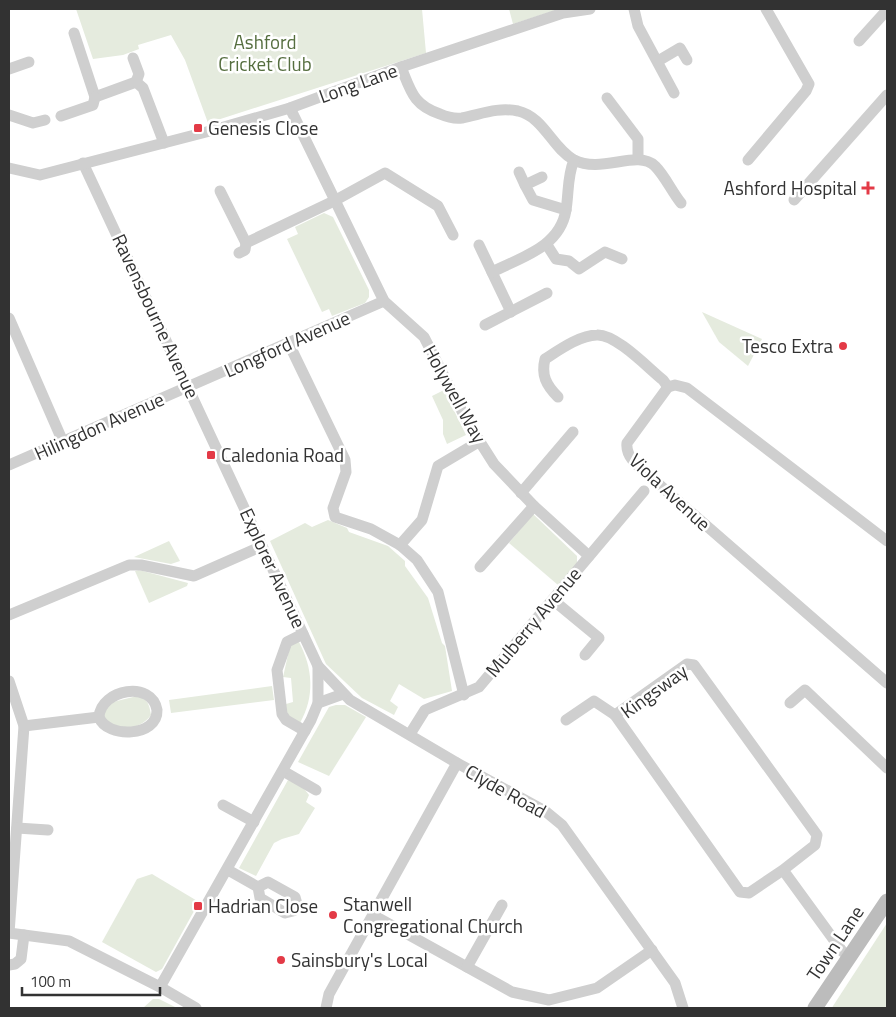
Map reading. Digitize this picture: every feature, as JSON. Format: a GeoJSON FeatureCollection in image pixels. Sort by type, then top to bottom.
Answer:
{"type":"FeatureCollection","features":[{"type":"Feature","properties":{"kind":"main road","name":"Town Lane"},"geometry":{"type":"LineString","coordinates":[[816,1008],[887,900]]}},
{"type":"Feature","properties":{"kind":"street","name":"Long Lane"},"geometry":{"type":"LineString","coordinates":[[10,171],[40,175],[290,108],[401,67],[563,13],[590,9]]}},
{"type":"Feature","properties":{"kind":"street"},"geometry":{"type":"LineString","coordinates":[[634,9],[638,26],[674,93]]}},
{"type":"Feature","properties":{"kind":"street"},"geometry":{"type":"LineString","coordinates":[[748,160],[806,92],[809,84],[766,9]]}},
{"type":"Feature","properties":{"kind":"street"},"geometry":{"type":"LineString","coordinates":[[859,41],[885,10]]}},
{"type":"Feature","properties":{"kind":"street"},"geometry":{"type":"LineString","coordinates":[[61,116],[93,105],[96,101],[74,33]]}},
{"type":"Feature","properties":{"kind":"street"},"geometry":{"type":"LineString","coordinates":[[658,62],[680,48],[687,60]]}},
{"type":"Feature","properties":{"kind":"street"},"geometry":{"type":"LineString","coordinates":[[95,97],[136,82],[139,74],[133,58]]}},
{"type":"Feature","properties":{"kind":"street"},"geometry":{"type":"LineString","coordinates":[[9,69],[29,62]]}},
{"type":"Feature","properties":{"kind":"street"},"geometry":{"type":"LineString","coordinates":[[401,67],[413,98],[425,109],[458,118],[497,109],[520,112],[541,125],[559,148],[574,160],[604,166],[638,158],[646,160],[655,166],[681,203]]}},
{"type":"Feature","properties":{"kind":"street"},"geometry":{"type":"LineString","coordinates":[[136,82],[143,88],[164,143]]}},
{"type":"Feature","properties":{"kind":"street"},"geometry":{"type":"LineString","coordinates":[[794,200],[887,95]]}},
{"type":"Feature","properties":{"kind":"street"},"geometry":{"type":"LineString","coordinates":[[607,98],[638,139],[638,158]]}},
{"type":"Feature","properties":{"kind":"street","name":"Holywell Way"},"geometry":{"type":"LineString","coordinates":[[290,108],[384,301],[424,337],[465,417],[494,464],[534,506],[589,556]]}},
{"type":"Feature","properties":{"kind":"street"},"geometry":{"type":"LineString","coordinates":[[9,115],[32,123],[45,120]]}},
{"type":"Feature","properties":{"kind":"street"},"geometry":{"type":"LineString","coordinates":[[492,272],[547,245],[555,237],[566,210],[568,174],[574,160]]}},
{"type":"Feature","properties":{"kind":"street","name":"Ravensbourne Avenue"},"geometry":{"type":"LineString","coordinates":[[83,163],[227,470]]}},
{"type":"Feature","properties":{"kind":"street"},"geometry":{"type":"LineString","coordinates":[[518,172],[533,200],[566,210]]}},
{"type":"Feature","properties":{"kind":"street"},"geometry":{"type":"LineString","coordinates":[[246,243],[334,201],[385,173],[438,206],[453,235]]}},
{"type":"Feature","properties":{"kind":"street"},"geometry":{"type":"LineString","coordinates":[[525,185],[542,177]]}},
{"type":"Feature","properties":{"kind":"street"},"geometry":{"type":"LineString","coordinates":[[220,190],[246,243],[245,250],[239,253]]}},
{"type":"Feature","properties":{"kind":"street"},"geometry":{"type":"LineString","coordinates":[[547,245],[556,259],[569,261],[579,268],[605,252],[622,259]]}},
{"type":"Feature","properties":{"kind":"street"},"geometry":{"type":"LineString","coordinates":[[479,246],[511,312]]}},
{"type":"Feature","properties":{"kind":"street"},"geometry":{"type":"LineString","coordinates":[[485,325],[547,293]]}},
{"type":"Feature","properties":{"kind":"street","name":"Longford Avenue"},"geometry":{"type":"LineString","coordinates":[[189,386],[384,301]]}},
{"type":"Feature","properties":{"kind":"street"},"geometry":{"type":"LineString","coordinates":[[9,318],[63,442]]}},
{"type":"Feature","properties":{"kind":"street"},"geometry":{"type":"LineString","coordinates":[[545,359],[588,336],[612,338],[664,380],[668,387],[676,385],[687,388],[887,541]]}},
{"type":"Feature","properties":{"kind":"street"},"geometry":{"type":"LineString","coordinates":[[289,344],[345,460],[346,472],[332,508],[335,517],[371,528],[400,545],[417,560],[438,592],[464,695]]}},
{"type":"Feature","properties":{"kind":"street"},"geometry":{"type":"LineString","coordinates":[[538,348],[545,359],[543,367],[545,381],[558,397]]}},
{"type":"Feature","properties":{"kind":"street","name":"Hilingdon Avenue"},"geometry":{"type":"LineString","coordinates":[[9,465],[189,386]]}},
{"type":"Feature","properties":{"kind":"street","name":"Viola Avenue"},"geometry":{"type":"LineString","coordinates":[[668,387],[627,443],[626,451],[629,456],[654,480],[887,683]]}},
{"type":"Feature","properties":{"kind":"street"},"geometry":{"type":"LineString","coordinates":[[521,493],[573,432]]}},
{"type":"Feature","properties":{"kind":"street"},"geometry":{"type":"LineString","coordinates":[[400,545],[422,520],[438,466],[480,441]]}},
{"type":"Feature","properties":{"kind":"street","name":"Explorer Avenue"},"geometry":{"type":"LineString","coordinates":[[227,470],[318,666]]}},
{"type":"Feature","properties":{"kind":"street","name":"Mulberry Avenue"},"geometry":{"type":"LineString","coordinates":[[410,734],[425,710],[479,687],[644,491]]}},
{"type":"Feature","properties":{"kind":"street"},"geometry":{"type":"LineString","coordinates":[[480,567],[534,506]]}},
{"type":"Feature","properties":{"kind":"street"},"geometry":{"type":"LineString","coordinates":[[9,615],[129,565],[141,565],[194,576],[262,546]]}},
{"type":"Feature","properties":{"kind":"street"},"geometry":{"type":"LineString","coordinates":[[553,600],[599,638],[585,655]]}},
{"type":"Feature","properties":{"kind":"street"},"geometry":{"type":"LineString","coordinates":[[303,634],[287,642],[277,670],[282,714],[286,720],[305,731]]}},
{"type":"Feature","properties":{"kind":"street","name":"Kingsway"},"geometry":{"type":"LineString","coordinates":[[686,664],[694,665],[817,835],[815,845],[783,870],[749,892],[740,892],[615,715],[686,664]]}},
{"type":"Feature","properties":{"kind":"street"},"geometry":{"type":"LineString","coordinates":[[160,987],[228,870],[305,731],[318,703],[318,666]]}},
{"type":"Feature","properties":{"kind":"street","name":"Clyde Road"},"geometry":{"type":"LineString","coordinates":[[318,666],[343,694],[457,764],[545,811],[562,825],[675,983],[683,1008]]}},
{"type":"Feature","properties":{"kind":"street"},"geometry":{"type":"LineString","coordinates":[[9,681],[24,726],[9,933],[69,941],[160,987],[196,1008]]}},
{"type":"Feature","properties":{"kind":"street"},"geometry":{"type":"LineString","coordinates":[[790,703],[805,690],[887,768]]}},
{"type":"Feature","properties":{"kind":"street"},"geometry":{"type":"LineString","coordinates":[[144,692],[156,704],[156,718],[143,730],[114,730],[104,725],[99,717],[101,708],[108,699],[126,693],[144,692]]}},
{"type":"Feature","properties":{"kind":"street"},"geometry":{"type":"LineString","coordinates":[[318,703],[343,694]]}},
{"type":"Feature","properties":{"kind":"street"},"geometry":{"type":"LineString","coordinates":[[566,720],[594,701],[615,715]]}},
{"type":"Feature","properties":{"kind":"street"},"geometry":{"type":"LineString","coordinates":[[24,726],[99,717]]}},
{"type":"Feature","properties":{"kind":"street"},"geometry":{"type":"LineString","coordinates":[[326,1008],[328,994],[457,764]]}},
{"type":"Feature","properties":{"kind":"street"},"geometry":{"type":"LineString","coordinates":[[283,771],[316,790]]}},
{"type":"Feature","properties":{"kind":"street"},"geometry":{"type":"LineString","coordinates":[[223,805],[254,822]]}},
{"type":"Feature","properties":{"kind":"street"},"geometry":{"type":"LineString","coordinates":[[17,828],[48,830]]}},
{"type":"Feature","properties":{"kind":"street"},"geometry":{"type":"LineString","coordinates":[[228,870],[258,887]]}},
{"type":"Feature","properties":{"kind":"street"},"geometry":{"type":"LineString","coordinates":[[783,870],[842,951],[850,957]]}},
{"type":"Feature","properties":{"kind":"street"},"geometry":{"type":"LineString","coordinates":[[467,967],[502,905]]}},
{"type":"Feature","properties":{"kind":"street"},"geometry":{"type":"LineString","coordinates":[[373,915],[512,992],[549,1000],[597,988],[652,950]]}},
{"type":"Feature","properties":{"kind":"street"},"geometry":{"type":"LineString","coordinates":[[9,965],[15,964],[22,959],[24,935]]}},
{"type":"Feature","properties":{"kind":"green space","name":"Ashford Cricket Club"},"geometry":{"type":"Polygon","coordinates":[[[76,9],[422,9],[426,53],[208,123],[185,60],[171,35],[138,45],[139,49],[123,55],[93,59],[76,9]]]}},
{"type":"Feature","properties":{"kind":"green space"},"geometry":{"type":"Polygon","coordinates":[[[509,9],[559,9],[513,24],[509,9]]]}},
{"type":"Feature","properties":{"kind":"green space"},"geometry":{"type":"Polygon","coordinates":[[[324,213],[333,217],[369,290],[369,297],[365,303],[332,316],[329,309],[322,312],[287,239],[298,234],[295,227],[324,213]]]}},
{"type":"Feature","properties":{"kind":"green space"},"geometry":{"type":"Polygon","coordinates":[[[702,312],[762,339],[748,366],[719,342],[702,312]]]}},
{"type":"Feature","properties":{"kind":"green space"},"geometry":{"type":"Polygon","coordinates":[[[444,390],[466,435],[447,444],[443,434],[443,420],[432,396],[444,390]]]}},
{"type":"Feature","properties":{"kind":"green space"},"geometry":{"type":"Polygon","coordinates":[[[533,514],[577,556],[577,566],[558,585],[509,543],[533,514]]]}},
{"type":"Feature","properties":{"kind":"green space"},"geometry":{"type":"Polygon","coordinates":[[[328,520],[347,528],[349,532],[388,546],[405,561],[405,566],[428,598],[442,643],[445,646],[452,691],[424,699],[399,684],[390,701],[398,707],[394,715],[362,698],[326,664],[270,541],[305,523],[312,527],[328,520]]]}},
{"type":"Feature","properties":{"kind":"green space"},"geometry":{"type":"Polygon","coordinates":[[[169,541],[180,561],[171,564],[134,557],[169,541]]]}},
{"type":"Feature","properties":{"kind":"green space"},"geometry":{"type":"Polygon","coordinates":[[[139,570],[188,583],[187,586],[149,603],[135,571],[139,570]]]}},
{"type":"Feature","properties":{"kind":"green space"},"geometry":{"type":"Polygon","coordinates":[[[299,642],[304,652],[310,682],[308,703],[300,723],[288,714],[286,704],[293,702],[291,678],[283,677],[290,646],[299,642]]]}},
{"type":"Feature","properties":{"kind":"green space"},"geometry":{"type":"Polygon","coordinates":[[[272,686],[274,700],[171,713],[169,700],[272,686]]]}},
{"type":"Feature","properties":{"kind":"green space"},"geometry":{"type":"Polygon","coordinates":[[[137,696],[147,702],[151,715],[140,725],[126,728],[119,727],[107,721],[102,715],[109,703],[137,696]]]}},
{"type":"Feature","properties":{"kind":"green space"},"geometry":{"type":"Polygon","coordinates":[[[345,705],[366,717],[329,776],[298,762],[329,707],[345,705]]]}},
{"type":"Feature","properties":{"kind":"green space"},"geometry":{"type":"Polygon","coordinates":[[[288,780],[302,786],[309,795],[306,802],[315,808],[299,834],[274,843],[256,876],[239,868],[288,780]]]}},
{"type":"Feature","properties":{"kind":"green space"},"geometry":{"type":"Polygon","coordinates":[[[152,874],[199,902],[162,969],[156,972],[102,942],[137,879],[152,874]]]}},
{"type":"Feature","properties":{"kind":"green space"},"geometry":{"type":"Polygon","coordinates":[[[887,923],[887,1008],[832,1008],[833,1006],[887,923]]]}},
{"type":"Feature","properties":{"kind":"green space"},"geometry":{"type":"Polygon","coordinates":[[[153,999],[159,999],[177,1008],[143,1008],[153,999]]]}},
{"type":"Feature","properties":{"kind":"place","name":"Genesis Close"},"geometry":{"type":"Point","coordinates":[198,128]}},
{"type":"Feature","properties":{"kind":"place","name":"Ashford Hospital"},"geometry":{"type":"Point","coordinates":[868,188]}},
{"type":"Feature","properties":{"kind":"place","name":"Tesco Extra"},"geometry":{"type":"Point","coordinates":[843,346]}},
{"type":"Feature","properties":{"kind":"place","name":"Caledonia Road"},"geometry":{"type":"Point","coordinates":[211,455]}},
{"type":"Feature","properties":{"kind":"place","name":"Hadrian Close"},"geometry":{"type":"Point","coordinates":[198,906]}},
{"type":"Feature","properties":{"kind":"place","name":"Stanwell Congregational Church"},"geometry":{"type":"Point","coordinates":[333,915]}},
{"type":"Feature","properties":{"kind":"place","name":"Sainsbury's Local"},"geometry":{"type":"Point","coordinates":[281,960]}}]}
